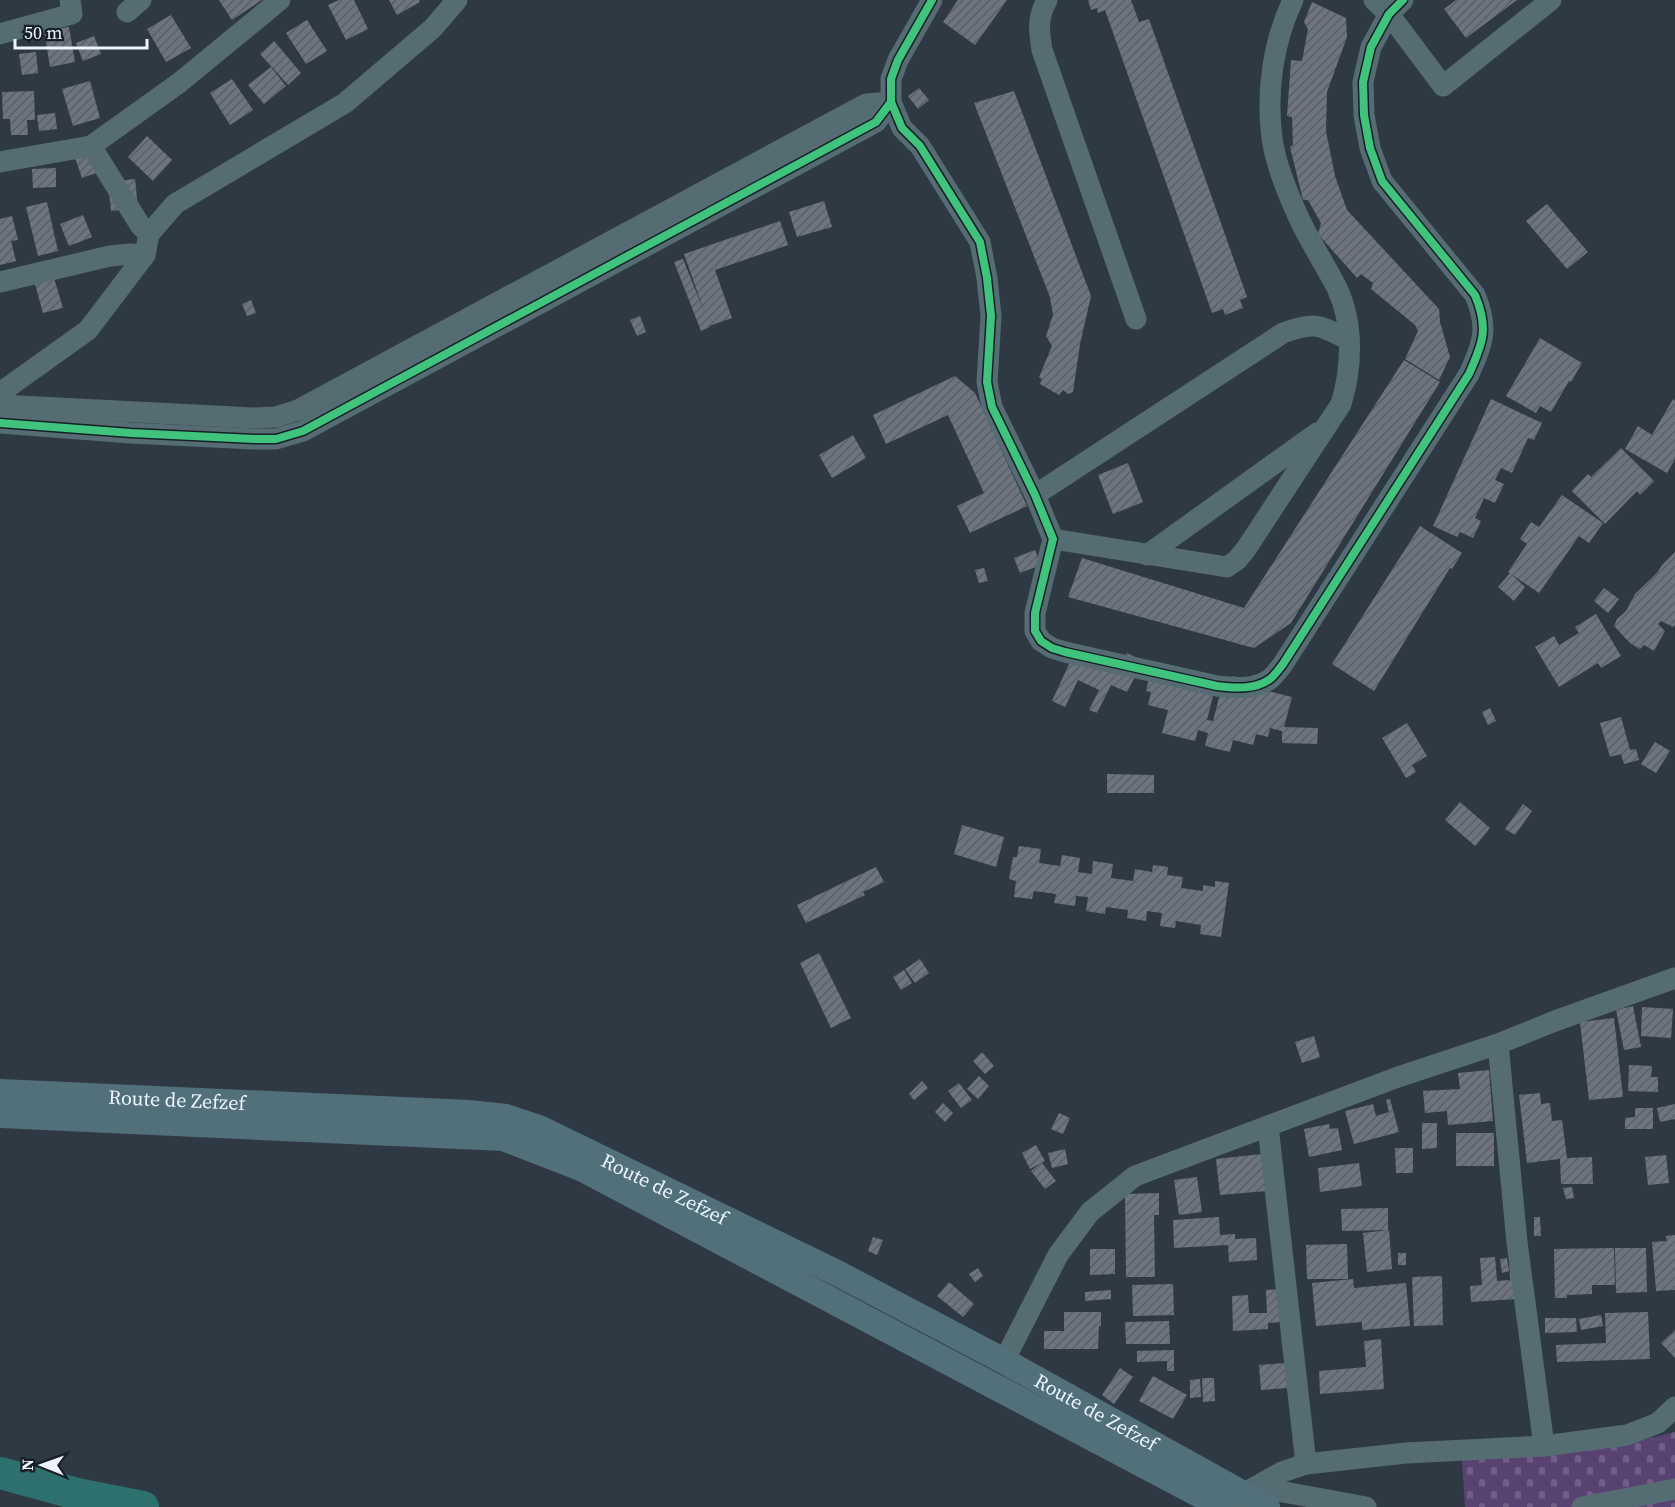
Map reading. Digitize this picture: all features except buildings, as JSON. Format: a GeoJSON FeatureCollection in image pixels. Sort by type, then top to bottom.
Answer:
{"type":"FeatureCollection","features":[{"type":"Feature","properties":{"kind":"main road","name":"Route de Zefzef"},"geometry":{"type":"LineString","coordinates":[[0,1092],[506,1117],[539,1128],[828,1269],[1004,1361],[1242,1500]]}},
{"type":"Feature","properties":{"kind":"main road","name":"Route de Zefzef"},"geometry":{"type":"LineString","coordinates":[[0,1115],[502,1138],[581,1168],[1242,1500]]}},
{"type":"Feature","properties":{"kind":"street"},"geometry":{"type":"LineString","coordinates":[[0,34],[72,14],[70,0]]}},
{"type":"Feature","properties":{"kind":"street"},"geometry":{"type":"LineString","coordinates":[[0,162],[92,146],[179,83],[280,0]]}},
{"type":"Feature","properties":{"kind":"street"},"geometry":{"type":"LineString","coordinates":[[0,393],[88,330],[145,255],[149,234],[175,204],[345,103],[433,28],[457,0]]}},
{"type":"Feature","properties":{"kind":"street"},"geometry":{"type":"LineString","coordinates":[[932,0],[898,60],[891,79],[891,102],[902,128],[920,146],[980,242],[991,316],[987,382],[991,399],[1053,539],[1035,613],[1035,631],[1041,641],[1065,652],[1234,688],[1253,687],[1269,679],[1283,664],[1469,374],[1484,333],[1482,312],[1475,295],[1382,181],[1370,148],[1364,116],[1363,82],[1371,47],[1389,5]]}},
{"type":"Feature","properties":{"kind":"street"},"geometry":{"type":"LineString","coordinates":[[1047,0],[1038,29],[1042,50],[1136,319]]}},
{"type":"Feature","properties":{"kind":"street"},"geometry":{"type":"LineString","coordinates":[[1053,539],[1227,567],[1246,549],[1341,404],[1347,384],[1349,340],[1346,314],[1338,291],[1299,218],[1283,177],[1272,139],[1270,98],[1274,58],[1284,19],[1293,0]]}},
{"type":"Feature","properties":{"kind":"street"},"geometry":{"type":"LineString","coordinates":[[1389,5],[1443,86],[1551,0]]}},
{"type":"Feature","properties":{"kind":"street"},"geometry":{"type":"LineString","coordinates":[[0,405],[253,418],[276,417],[298,410],[866,104],[891,102]]}},
{"type":"Feature","properties":{"kind":"street"},"geometry":{"type":"LineString","coordinates":[[0,423],[254,439],[276,439],[303,431],[876,122],[891,102]]}},
{"type":"Feature","properties":{"kind":"street"},"geometry":{"type":"LineString","coordinates":[[92,146],[140,225],[149,234]]}},
{"type":"Feature","properties":{"kind":"street"},"geometry":{"type":"LineString","coordinates":[[0,282],[110,256],[145,255]]}},
{"type":"Feature","properties":{"kind":"street"},"geometry":{"type":"LineString","coordinates":[[1035,495],[1283,333],[1303,326],[1320,326],[1349,340]]}},
{"type":"Feature","properties":{"kind":"street"},"geometry":{"type":"LineString","coordinates":[[1147,555],[1327,426]]}},
{"type":"Feature","properties":{"kind":"street"},"geometry":{"type":"LineString","coordinates":[[1004,1361],[1058,1255],[1090,1212],[1135,1176],[1398,1077],[1498,1044],[1675,978]]}},
{"type":"Feature","properties":{"kind":"street"},"geometry":{"type":"LineString","coordinates":[[1498,1044],[1517,1242],[1544,1446]]}},
{"type":"Feature","properties":{"kind":"street"},"geometry":{"type":"LineString","coordinates":[[1268,1126],[1306,1464]]}},
{"type":"Feature","properties":{"kind":"street"},"geometry":{"type":"LineString","coordinates":[[1242,1500],[1282,1472],[1306,1464],[1406,1453],[1544,1446],[1627,1435],[1658,1423],[1675,1407]]}},
{"type":"Feature","properties":{"kind":"street"},"geometry":{"type":"LineString","coordinates":[[1582,1507],[1675,1489]]}},
{"type":"Feature","properties":{"kind":"street"},"geometry":{"type":"LineString","coordinates":[[1242,1500],[1366,1507]]}},
{"type":"Feature","properties":{"kind":"green space"},"geometry":{"type":"Polygon","coordinates":[[[1675,1432],[1675,1507],[1465,1507],[1462,1460],[1619,1446],[1675,1432]]]}},
{"type":"Feature","properties":{"kind":"waterway"},"geometry":{"type":"LineString","coordinates":[[0,1473],[77,1494],[143,1507]]}},
{"type":"Feature","properties":{"kind":"cycle path"},"geometry":{"type":"LineString","coordinates":[[932,0],[898,60],[891,79],[891,102],[902,128],[920,146],[980,242],[991,316],[987,382],[992,407],[1035,495],[1053,539],[1035,613],[1035,631],[1041,641],[1065,652],[1217,686],[1238,688],[1264,683],[1283,664],[1469,374],[1481,344],[1482,317],[1475,295],[1382,181],[1370,148],[1364,115],[1363,82],[1371,47],[1389,14],[1403,0]]}},
{"type":"Feature","properties":{"kind":"cycle path"},"geometry":{"type":"LineString","coordinates":[[0,423],[254,439],[276,439],[303,431],[876,122],[891,102]]}}]}
